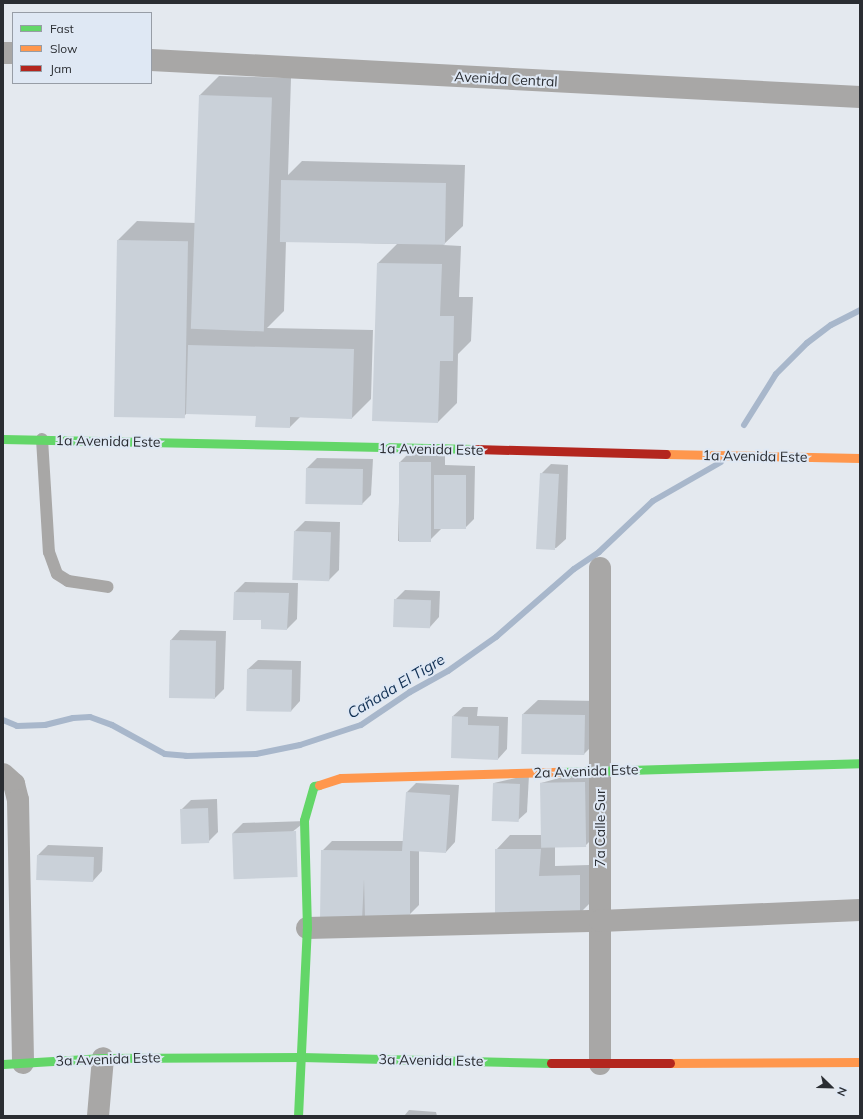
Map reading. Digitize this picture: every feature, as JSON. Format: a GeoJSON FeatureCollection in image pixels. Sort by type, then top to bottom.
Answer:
{"type":"FeatureCollection","features":[{"type":"Feature","properties":{"kind":"street","name":"Avenida Central"},"geometry":{"type":"LineString","coordinates":[[152,60],[860,97]]}},
{"type":"Feature","properties":{"kind":"street","name":"1a Avenida Este"},"geometry":{"type":"LineString","coordinates":[[3,438],[860,458]]}},
{"type":"Feature","properties":{"kind":"street","name":"7a Calle Sur"},"geometry":{"type":"LineString","coordinates":[[600,568],[600,1064]]}},
{"type":"Feature","properties":{"kind":"street","name":"2a Avenida Este"},"geometry":{"type":"LineString","coordinates":[[307,928],[304,820],[314,786],[341,778],[860,763]]}},
{"type":"Feature","properties":{"kind":"street"},"geometry":{"type":"LineString","coordinates":[[3,774],[14,784],[18,800],[12,918],[13,1063]]}},
{"type":"Feature","properties":{"kind":"street"},"geometry":{"type":"LineString","coordinates":[[298,1116],[307,928],[600,921],[860,910]]}},
{"type":"Feature","properties":{"kind":"street","name":"3a Avenida Este"},"geometry":{"type":"LineString","coordinates":[[13,1063],[103,1058],[301,1057],[600,1064],[860,1062]]}},
{"type":"Feature","properties":{"kind":"street"},"geometry":{"type":"LineString","coordinates":[[98,1116],[103,1058]]}},
{"type":"Feature","properties":{"kind":"lane"},"geometry":{"type":"LineString","coordinates":[[42,439],[49,552],[57,574],[68,581],[108,587]]}},
{"type":"Feature","properties":{"kind":"building"},"geometry":{"type":"Polygon","coordinates":[[[199,95],[272,98],[264,331],[191,329],[199,95]]]}},
{"type":"Feature","properties":{"kind":"building"},"geometry":{"type":"Polygon","coordinates":[[[281,180],[446,183],[445,245],[280,242],[281,180]]]}},
{"type":"Feature","properties":{"kind":"building"},"geometry":{"type":"Polygon","coordinates":[[[117,240],[188,241],[185,418],[114,417],[117,240]]]}},
{"type":"Feature","properties":{"kind":"building"},"geometry":{"type":"Polygon","coordinates":[[[377,263],[442,264],[440,316],[454,316],[453,361],[440,361],[438,423],[372,421],[377,263]]]}},
{"type":"Feature","properties":{"kind":"building"},"geometry":{"type":"Polygon","coordinates":[[[188,345],[354,349],[352,419],[290,417],[290,428],[255,427],[256,416],[186,414],[188,345]]]}},
{"type":"Feature","properties":{"kind":"building"},"geometry":{"type":"Polygon","coordinates":[[[399,462],[431,462],[431,542],[399,542],[399,462]]]}},
{"type":"Feature","properties":{"kind":"building"},"geometry":{"type":"Polygon","coordinates":[[[306,468],[363,469],[362,505],[305,504],[306,468]]]}},
{"type":"Feature","properties":{"kind":"building"},"geometry":{"type":"Polygon","coordinates":[[[540,473],[559,474],[555,550],[536,549],[540,473]]]}},
{"type":"Feature","properties":{"kind":"building"},"geometry":{"type":"Polygon","coordinates":[[[434,475],[466,475],[466,529],[434,529],[434,475]]]}},
{"type":"Feature","properties":{"kind":"building"},"geometry":{"type":"Polygon","coordinates":[[[294,531],[331,532],[329,581],[292,580],[294,531]]]}},
{"type":"Feature","properties":{"kind":"building"},"geometry":{"type":"Polygon","coordinates":[[[234,592],[289,593],[287,630],[261,629],[261,620],[233,620],[234,592]]]}},
{"type":"Feature","properties":{"kind":"building"},"geometry":{"type":"Polygon","coordinates":[[[394,599],[431,600],[430,628],[393,627],[394,599]]]}},
{"type":"Feature","properties":{"kind":"building"},"geometry":{"type":"Polygon","coordinates":[[[170,640],[216,641],[215,699],[169,698],[170,640]]]}},
{"type":"Feature","properties":{"kind":"building"},"geometry":{"type":"Polygon","coordinates":[[[247,669],[292,670],[291,712],[246,711],[247,669]]]}},
{"type":"Feature","properties":{"kind":"building"},"geometry":{"type":"Polygon","coordinates":[[[522,714],[585,715],[584,755],[521,754],[522,714]]]}},
{"type":"Feature","properties":{"kind":"building"},"geometry":{"type":"Polygon","coordinates":[[[452,716],[468,717],[468,725],[499,726],[498,760],[451,758],[452,716]]]}},
{"type":"Feature","properties":{"kind":"building"},"geometry":{"type":"Polygon","coordinates":[[[585,782],[586,847],[541,848],[540,783],[585,782]]]}},
{"type":"Feature","properties":{"kind":"building"},"geometry":{"type":"Polygon","coordinates":[[[493,783],[520,784],[519,822],[492,821],[493,783]]]}},
{"type":"Feature","properties":{"kind":"building"},"geometry":{"type":"Polygon","coordinates":[[[406,792],[450,795],[446,853],[410,851],[410,916],[365,917],[364,879],[362,920],[320,919],[321,850],[402,851],[406,792]]]}},
{"type":"Feature","properties":{"kind":"building"},"geometry":{"type":"Polygon","coordinates":[[[208,808],[209,843],[181,844],[180,809],[208,808]]]}},
{"type":"Feature","properties":{"kind":"building"},"geometry":{"type":"Polygon","coordinates":[[[296,831],[298,877],[234,879],[232,833],[296,831]]]}},
{"type":"Feature","properties":{"kind":"building"},"geometry":{"type":"Polygon","coordinates":[[[495,849],[541,849],[539,876],[580,875],[580,914],[495,915],[495,849]]]}},
{"type":"Feature","properties":{"kind":"building"},"geometry":{"type":"Polygon","coordinates":[[[37,855],[94,857],[93,882],[36,880],[37,855]]]}},
{"type":"Feature","properties":{"kind":"waterway","name":"Cañada El Tigre"},"geometry":{"type":"LineString","coordinates":[[744,425],[776,374],[807,343],[831,325],[860,310]]}},
{"type":"Feature","properties":{"kind":"waterway","name":"Cañada El Tigre"},"geometry":{"type":"LineString","coordinates":[[3,720],[17,726],[45,725],[73,718],[90,717],[112,725],[165,754],[186,756],[256,754],[300,745],[361,725],[410,692],[448,671],[496,637],[574,569],[599,552],[653,501],[721,462]]}},
{"type":"Feature","properties":{"kind":"traffic: fast"},"geometry":{"type":"LineString","coordinates":[[3,439],[475,449]]}},
{"type":"Feature","properties":{"kind":"traffic: fast"},"geometry":{"type":"LineString","coordinates":[[561,772],[860,763]]}},
{"type":"Feature","properties":{"kind":"traffic: fast"},"geometry":{"type":"LineString","coordinates":[[298,1116],[307,928],[304,820],[314,786],[319,785]]}},
{"type":"Feature","properties":{"kind":"traffic: fast"},"geometry":{"type":"LineString","coordinates":[[3,1064],[103,1058],[301,1057],[551,1063]]}},
{"type":"Feature","properties":{"kind":"traffic: slow"},"geometry":{"type":"LineString","coordinates":[[666,454],[860,458]]}},
{"type":"Feature","properties":{"kind":"traffic: slow"},"geometry":{"type":"LineString","coordinates":[[319,785],[341,778],[561,772]]}},
{"type":"Feature","properties":{"kind":"traffic: slow"},"geometry":{"type":"LineString","coordinates":[[670,1063],[860,1062]]}},
{"type":"Feature","properties":{"kind":"traffic: jam"},"geometry":{"type":"LineString","coordinates":[[475,449],[666,454]]}},
{"type":"Feature","properties":{"kind":"traffic: jam"},"geometry":{"type":"LineString","coordinates":[[551,1063],[670,1063]]}}]}
